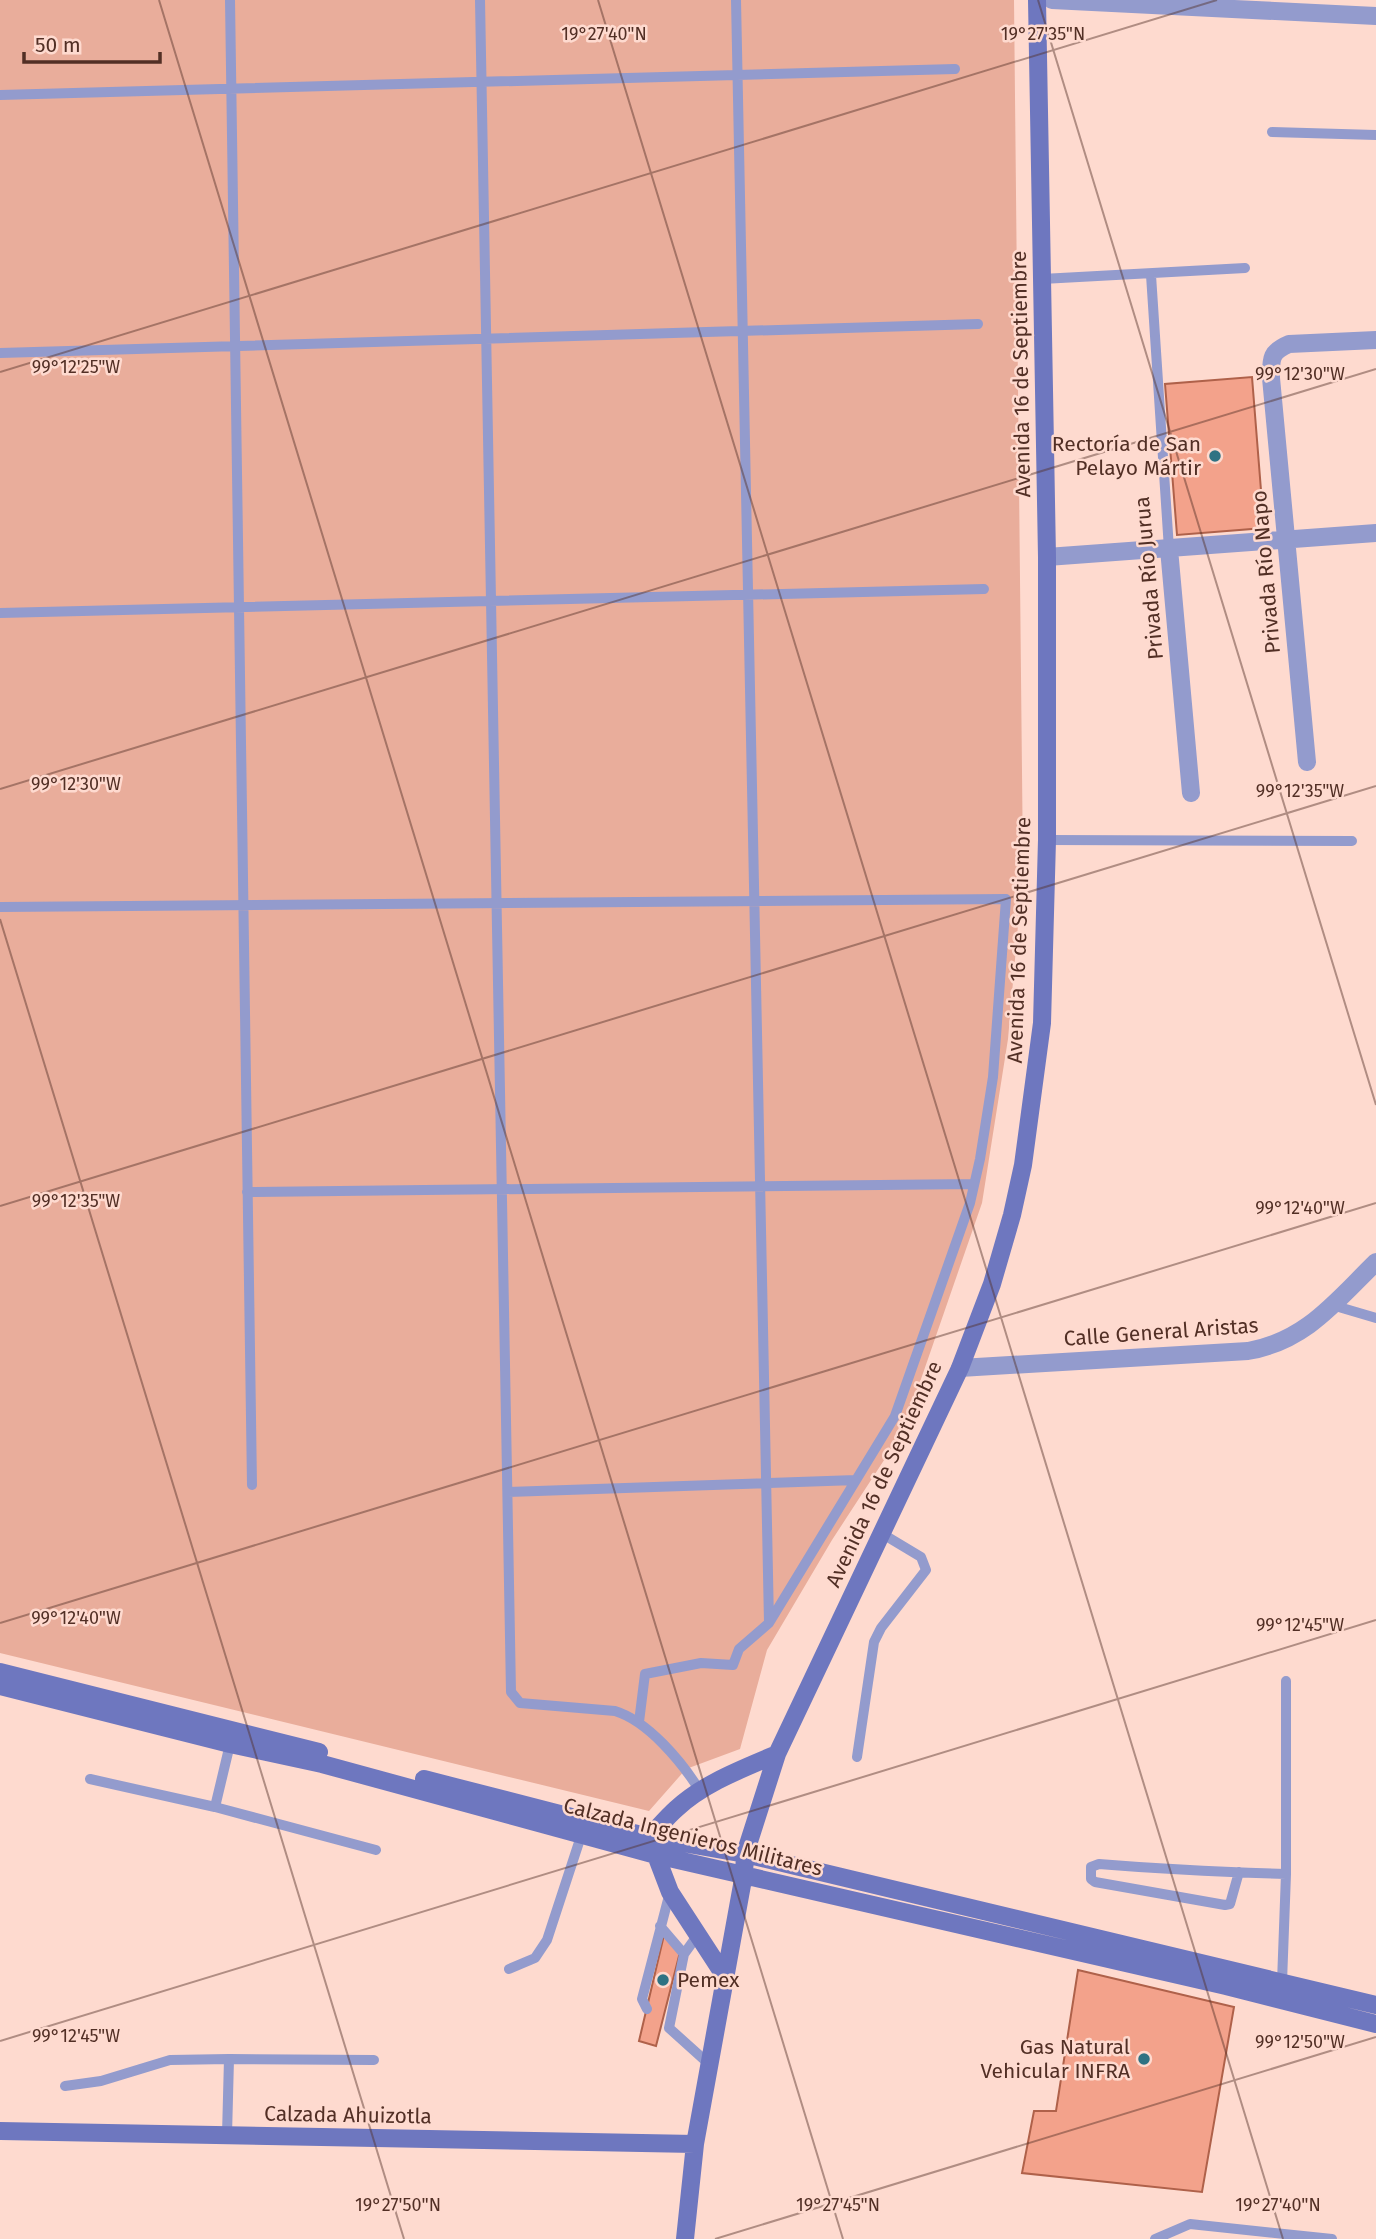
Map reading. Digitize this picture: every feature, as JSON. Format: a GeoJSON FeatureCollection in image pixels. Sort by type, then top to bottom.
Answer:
{"type":"FeatureCollection","features":[{"type":"Feature","properties":{"kind":"main road","name":"Avenida 16 de Septiembre"},"geometry":{"type":"LineString","coordinates":[[685,2239],[695,2144],[744,1874],[745,1854],[777,1754],[960,1368],[992,1284],[1023,1165],[1042,1023],[1047,840],[1047,557],[1037,0]]}},
{"type":"Feature","properties":{"kind":"main road","name":"Calzada Ingenieros Militares"},"geometry":{"type":"LineString","coordinates":[[0,1672],[232,1737],[584,1827],[745,1854],[1376,2006]]}},
{"type":"Feature","properties":{"kind":"main road","name":"Calzada Ingenieros Militares"},"geometry":{"type":"LineString","coordinates":[[0,1686],[232,1737]]}},
{"type":"Feature","properties":{"kind":"main road"},"geometry":{"type":"LineString","coordinates":[[724,1975],[670,1892],[649,1837],[676,1808],[699,1791],[777,1754]]}},
{"type":"Feature","properties":{"kind":"main road","name":"Calzada Ingenieros Militares"},"geometry":{"type":"LineString","coordinates":[[584,1827],[656,1855],[1213,1983],[1376,2024]]}},
{"type":"Feature","properties":{"kind":"main road","name":"Calzada Ahuizotla"},"geometry":{"type":"LineString","coordinates":[[0,2130],[695,2144]]}},
{"type":"Feature","properties":{"kind":"street"},"geometry":{"type":"LineString","coordinates":[[1052,0],[1376,16]]}},
{"type":"Feature","properties":{"kind":"street","name":"Privada Río Napo"},"geometry":{"type":"LineString","coordinates":[[1307,762],[1285,541],[1271,359],[1277,348],[1289,344],[1376,340]]}},
{"type":"Feature","properties":{"kind":"street"},"geometry":{"type":"LineString","coordinates":[[1047,557],[1376,533]]}},
{"type":"Feature","properties":{"kind":"street","name":"Privada Río Jurua"},"geometry":{"type":"LineString","coordinates":[[1169,549],[1191,793]]}},
{"type":"Feature","properties":{"kind":"street","name":"Calle General Aristas"},"geometry":{"type":"LineString","coordinates":[[960,1368],[1267,1348],[1303,1330],[1376,1262]]}},
{"type":"Feature","properties":{"kind":"lane"},"geometry":{"type":"LineString","coordinates":[[230,0],[251,1485]]}},
{"type":"Feature","properties":{"kind":"lane"},"geometry":{"type":"LineString","coordinates":[[480,0],[511,1692],[520,1703],[615,1711],[628,1715],[639,1722],[686,1769],[699,1791]]}},
{"type":"Feature","properties":{"kind":"lane"},"geometry":{"type":"LineString","coordinates":[[736,0],[769,1623]]}},
{"type":"Feature","properties":{"kind":"lane"},"geometry":{"type":"LineString","coordinates":[[0,95],[956,69]]}},
{"type":"Feature","properties":{"kind":"lane"},"geometry":{"type":"LineString","coordinates":[[1272,132],[1376,135]]}},
{"type":"Feature","properties":{"kind":"lane"},"geometry":{"type":"LineString","coordinates":[[1042,279],[1245,268]]}},
{"type":"Feature","properties":{"kind":"lane","name":"Privada Río Jurua"},"geometry":{"type":"LineString","coordinates":[[1150,275],[1169,549]]}},
{"type":"Feature","properties":{"kind":"lane"},"geometry":{"type":"LineString","coordinates":[[0,353],[978,324]]}},
{"type":"Feature","properties":{"kind":"lane"},"geometry":{"type":"LineString","coordinates":[[0,613],[984,589]]}},
{"type":"Feature","properties":{"kind":"lane"},"geometry":{"type":"LineString","coordinates":[[1047,840],[1352,841]]}},
{"type":"Feature","properties":{"kind":"lane"},"geometry":{"type":"LineString","coordinates":[[0,907],[1006,899],[993,1077],[980,1159],[970,1203],[895,1416],[769,1623],[739,1649],[733,1665],[701,1663],[645,1674],[639,1722]]}},
{"type":"Feature","properties":{"kind":"lane"},"geometry":{"type":"LineString","coordinates":[[247,1192],[974,1184]]}},
{"type":"Feature","properties":{"kind":"lane"},"geometry":{"type":"LineString","coordinates":[[1332,1305],[1376,1318]]}},
{"type":"Feature","properties":{"kind":"lane"},"geometry":{"type":"LineString","coordinates":[[508,1492],[856,1480]]}},
{"type":"Feature","properties":{"kind":"lane"},"geometry":{"type":"LineString","coordinates":[[857,1757],[874,1642],[881,1628],[926,1570],[921,1557],[881,1534]]}},
{"type":"Feature","properties":{"kind":"lane"},"geometry":{"type":"LineString","coordinates":[[1282,1982],[1286,1874],[1286,1681]]}},
{"type":"Feature","properties":{"kind":"lane"},"geometry":{"type":"LineString","coordinates":[[215,1807],[232,1737]]}},
{"type":"Feature","properties":{"kind":"lane"},"geometry":{"type":"LineString","coordinates":[[90,1779],[215,1807],[376,1850]]}},
{"type":"Feature","properties":{"kind":"lane"},"geometry":{"type":"LineString","coordinates":[[509,1969],[535,1958],[547,1940],[584,1827]]}},
{"type":"Feature","properties":{"kind":"lane"},"geometry":{"type":"LineString","coordinates":[[1239,1872],[1230,1904],[1225,1905],[1091,1879],[1091,1867],[1099,1864],[1286,1874]]}},
{"type":"Feature","properties":{"kind":"lane"},"geometry":{"type":"LineString","coordinates":[[647,2008],[642,1998],[670,1892]]}},
{"type":"Feature","properties":{"kind":"lane"},"geometry":{"type":"LineString","coordinates":[[660,1926],[684,1954]]}},
{"type":"Feature","properties":{"kind":"lane"},"geometry":{"type":"LineString","coordinates":[[697,1936],[684,1954],[666,2025],[709,2064]]}},
{"type":"Feature","properties":{"kind":"lane"},"geometry":{"type":"LineString","coordinates":[[227,2135],[229,2059]]}},
{"type":"Feature","properties":{"kind":"lane"},"geometry":{"type":"LineString","coordinates":[[65,2086],[101,2081],[170,2060],[374,2060]]}},
{"type":"Feature","properties":{"kind":"lane"},"geometry":{"type":"LineString","coordinates":[[1155,2239],[1190,2224],[1332,2239]]}},
{"type":"Feature","properties":{"kind":"shaded area"},"geometry":{"type":"Polygon","coordinates":[[[0,0],[1014,0],[1023,868],[1008,1039],[982,1203],[903,1431],[832,1540],[767,1650],[740,1749],[686,1769],[649,1811],[0,1653],[0,0]]]}},
{"type":"Feature","properties":{"kind":"building","name":"Rectoría de San Pelayo Mártir"},"geometry":{"type":"Polygon","coordinates":[[[1252,377],[1264,528],[1177,535],[1165,384],[1252,377]]]}},
{"type":"Feature","properties":{"kind":"building","name":"Pemex"},"geometry":{"type":"Polygon","coordinates":[[[664,1935],[680,1952],[656,2046],[639,2041],[664,1935]]]}},
{"type":"Feature","properties":{"kind":"building","name":"Gas Natural Vehicular INFRA"},"geometry":{"type":"Polygon","coordinates":[[[1078,1970],[1234,2007],[1202,2192],[1022,2173],[1034,2111],[1056,2111],[1078,1970]]]}},
{"type":"Feature","properties":{"kind":"place","name":"Rectoría de San Pelayo Mártir"},"geometry":{"type":"Point","coordinates":[1215,456]}},
{"type":"Feature","properties":{"kind":"place","name":"Pemex"},"geometry":{"type":"Point","coordinates":[663,1980]}},
{"type":"Feature","properties":{"kind":"place","name":"Gas Natural Vehicular INFRA"},"geometry":{"type":"Point","coordinates":[1144,2059]}}]}
